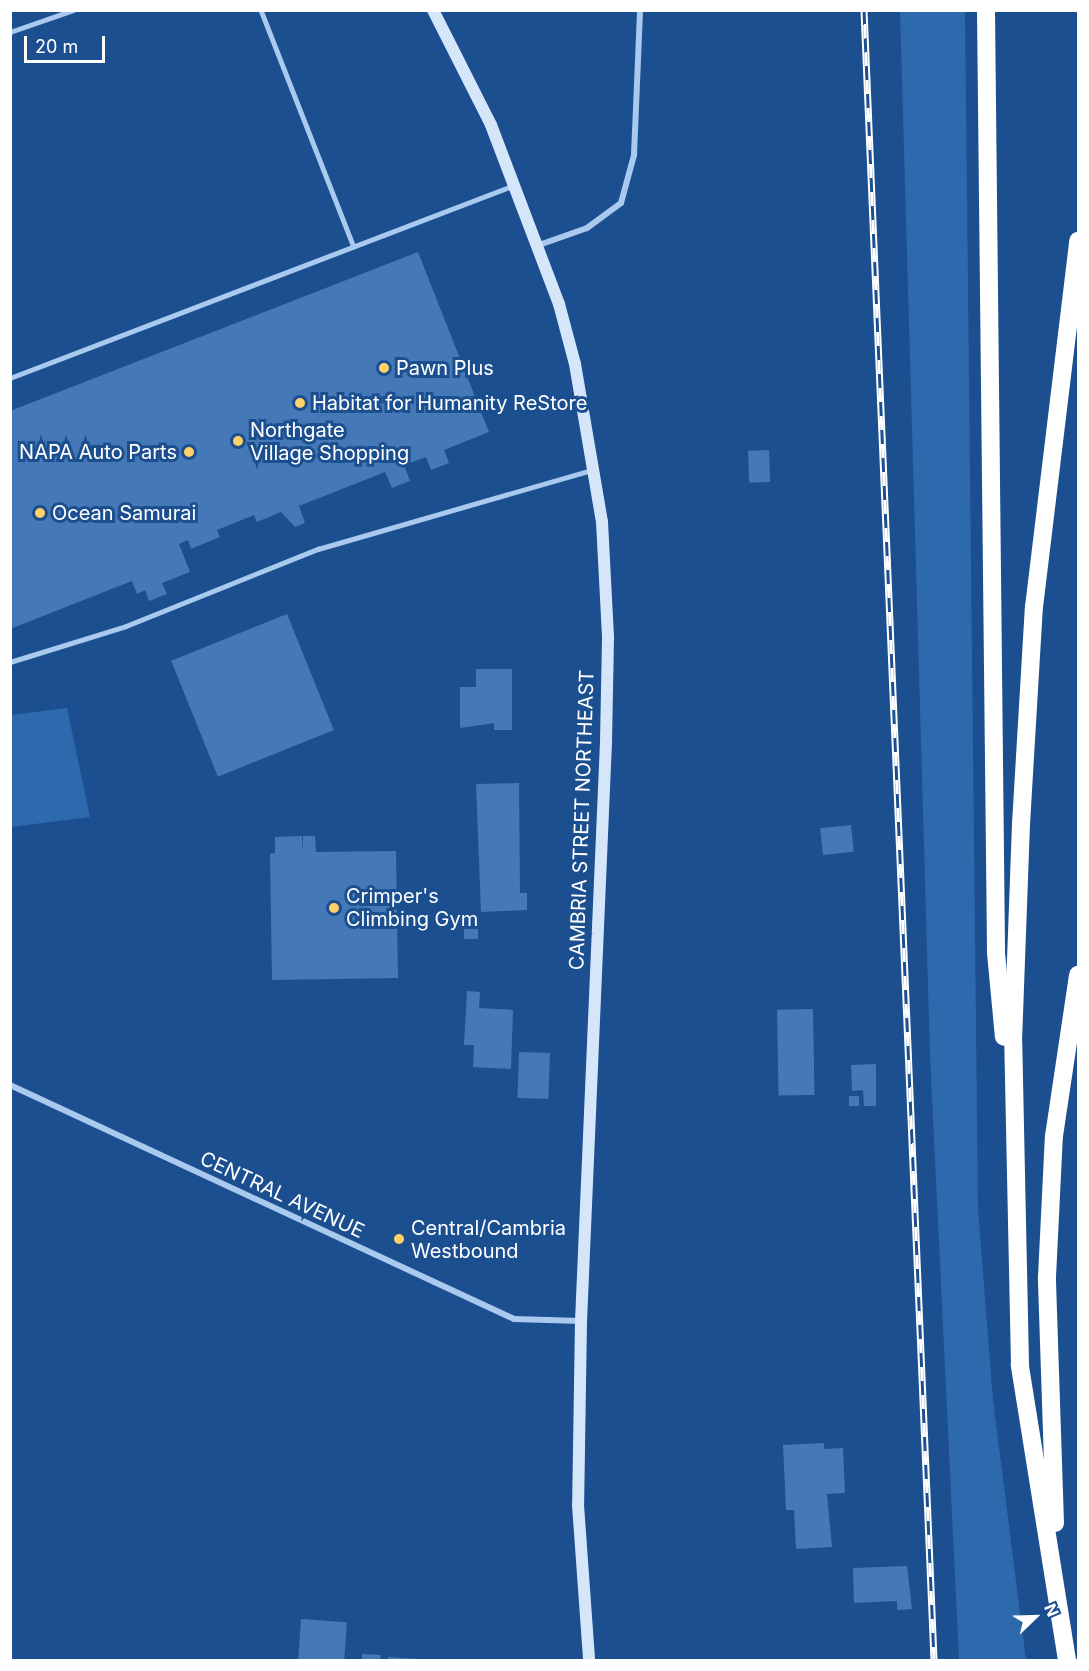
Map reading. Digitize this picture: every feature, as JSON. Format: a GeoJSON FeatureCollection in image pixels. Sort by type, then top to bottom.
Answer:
{"type":"FeatureCollection","features":[{"type":"Feature","properties":{"kind":"highway"},"geometry":{"type":"LineString","coordinates":[[986,10],[996,953],[1014,1147]]}},
{"type":"Feature","properties":{"kind":"highway"},"geometry":{"type":"LineString","coordinates":[[1067,1660],[1020,1365],[1014,1147],[1017,932],[1033,629],[1078,241]]}},
{"type":"Feature","properties":{"kind":"highway"},"geometry":{"type":"LineString","coordinates":[[1060,1615],[1047,1277],[1054,1136],[1078,975]]}},
{"type":"Feature","properties":{"kind":"main road","name":"CAMBRIA STREET NORTHEAST"},"geometry":{"type":"LineString","coordinates":[[434,10],[464,66],[516,185],[539,246],[575,364],[596,469],[608,638],[581,1322],[578,1505],[589,1660]]}},
{"type":"Feature","properties":{"kind":"street"},"geometry":{"type":"LineString","coordinates":[[539,246],[587,228],[621,203],[634,155],[640,10]]}},
{"type":"Feature","properties":{"kind":"street","name":"CENTRAL AVENUE"},"geometry":{"type":"LineString","coordinates":[[10,1085],[514,1319],[581,1322]]}},
{"type":"Feature","properties":{"kind":"lane"},"geometry":{"type":"LineString","coordinates":[[10,32],[73,10]]}},
{"type":"Feature","properties":{"kind":"lane"},"geometry":{"type":"LineString","coordinates":[[261,10],[353,245]]}},
{"type":"Feature","properties":{"kind":"lane"},"geometry":{"type":"LineString","coordinates":[[10,378],[353,245],[516,185]]}},
{"type":"Feature","properties":{"kind":"lane"},"geometry":{"type":"LineString","coordinates":[[10,662],[126,626],[318,549],[596,469]]}},
{"type":"Feature","properties":{"kind":"shaded area"},"geometry":{"type":"Polygon","coordinates":[[[900,11],[965,11],[978,1209],[993,1400],[1026,1660],[959,1660],[930,1055],[900,11]]]}},
{"type":"Feature","properties":{"kind":"shaded area"},"geometry":{"type":"Polygon","coordinates":[[[67,708],[90,817],[11,827],[11,715],[67,708]]]}},
{"type":"Feature","properties":{"kind":"building","name":"Northgate Village Shopping"},"geometry":{"type":"Polygon","coordinates":[[[418,252],[489,432],[444,450],[449,463],[431,470],[426,457],[404,465],[410,481],[392,488],[385,472],[299,506],[305,523],[295,527],[281,512],[257,522],[254,515],[217,530],[220,537],[191,549],[188,540],[179,544],[190,572],[162,583],[167,594],[149,601],[145,590],[137,594],[132,581],[10,629],[10,411],[418,252]]]}},
{"type":"Feature","properties":{"kind":"building"},"geometry":{"type":"Polygon","coordinates":[[[769,450],[770,482],[749,483],[748,451],[769,450]]]}},
{"type":"Feature","properties":{"kind":"building"},"geometry":{"type":"Polygon","coordinates":[[[287,614],[334,730],[218,777],[171,661],[287,614]]]}},
{"type":"Feature","properties":{"kind":"building"},"geometry":{"type":"Polygon","coordinates":[[[476,669],[512,669],[512,730],[494,730],[494,723],[460,728],[460,687],[476,687],[476,669]]]}},
{"type":"Feature","properties":{"kind":"building"},"geometry":{"type":"Polygon","coordinates":[[[519,783],[520,893],[527,893],[527,910],[481,912],[476,784],[519,783]]]}},
{"type":"Feature","properties":{"kind":"building"},"geometry":{"type":"Polygon","coordinates":[[[851,825],[854,852],[823,855],[820,828],[851,825]]]}},
{"type":"Feature","properties":{"kind":"building"},"geometry":{"type":"Polygon","coordinates":[[[302,836],[302,853],[303,836],[315,836],[316,852],[396,851],[398,978],[272,980],[270,854],[275,853],[275,837],[302,836]]]}},
{"type":"Feature","properties":{"kind":"building"},"geometry":{"type":"Polygon","coordinates":[[[464,928],[478,928],[478,939],[464,939],[464,928]]]}},
{"type":"Feature","properties":{"kind":"building"},"geometry":{"type":"Polygon","coordinates":[[[467,991],[480,992],[479,1008],[513,1010],[511,1069],[473,1067],[474,1045],[464,1045],[467,991]]]}},
{"type":"Feature","properties":{"kind":"building"},"geometry":{"type":"Polygon","coordinates":[[[813,1009],[815,1095],[779,1096],[777,1010],[813,1009]]]}},
{"type":"Feature","properties":{"kind":"building"},"geometry":{"type":"Polygon","coordinates":[[[519,1052],[550,1053],[548,1099],[517,1098],[519,1052]]]}},
{"type":"Feature","properties":{"kind":"building"},"geometry":{"type":"Polygon","coordinates":[[[876,1064],[876,1106],[864,1106],[863,1090],[852,1091],[851,1065],[876,1064]]]}},
{"type":"Feature","properties":{"kind":"building"},"geometry":{"type":"Polygon","coordinates":[[[849,1096],[859,1096],[859,1106],[849,1106],[849,1096]]]}},
{"type":"Feature","properties":{"kind":"building"},"geometry":{"type":"Polygon","coordinates":[[[824,1443],[824,1449],[843,1448],[845,1493],[827,1494],[832,1547],[796,1549],[794,1510],[786,1510],[783,1445],[824,1443]]]}},
{"type":"Feature","properties":{"kind":"building"},"geometry":{"type":"Polygon","coordinates":[[[907,1566],[912,1609],[897,1610],[897,1601],[854,1603],[853,1568],[907,1566]]]}},
{"type":"Feature","properties":{"kind":"building"},"geometry":{"type":"Polygon","coordinates":[[[301,1619],[347,1622],[344,1660],[298,1660],[301,1619]]]}},
{"type":"Feature","properties":{"kind":"building"},"geometry":{"type":"Polygon","coordinates":[[[362,1654],[381,1655],[380,1660],[362,1660],[362,1654]]]}},
{"type":"Feature","properties":{"kind":"building"},"geometry":{"type":"Polygon","coordinates":[[[388,1657],[418,1659],[418,1660],[388,1660],[388,1657]]]}},
{"type":"Feature","properties":{"kind":"railway"},"geometry":{"type":"LineString","coordinates":[[864,10],[934,1660]]}},
{"type":"Feature","properties":{"kind":"place","name":"Pawn Plus"},"geometry":{"type":"Point","coordinates":[384,368]}},
{"type":"Feature","properties":{"kind":"place","name":"Habitat for Humanity ReStore"},"geometry":{"type":"Point","coordinates":[300,403]}},
{"type":"Feature","properties":{"kind":"place","name":"Northgate Village Shopping"},"geometry":{"type":"Point","coordinates":[238,441]}},
{"type":"Feature","properties":{"kind":"place","name":"NAPA Auto Parts"},"geometry":{"type":"Point","coordinates":[189,452]}},
{"type":"Feature","properties":{"kind":"place","name":"Ocean Samurai"},"geometry":{"type":"Point","coordinates":[40,513]}},
{"type":"Feature","properties":{"kind":"place","name":"Crimper's Climbing Gym"},"geometry":{"type":"Point","coordinates":[334,908]}},
{"type":"Feature","properties":{"kind":"place","name":"Central/Cambria Westbound"},"geometry":{"type":"Point","coordinates":[399,1239]}}]}
